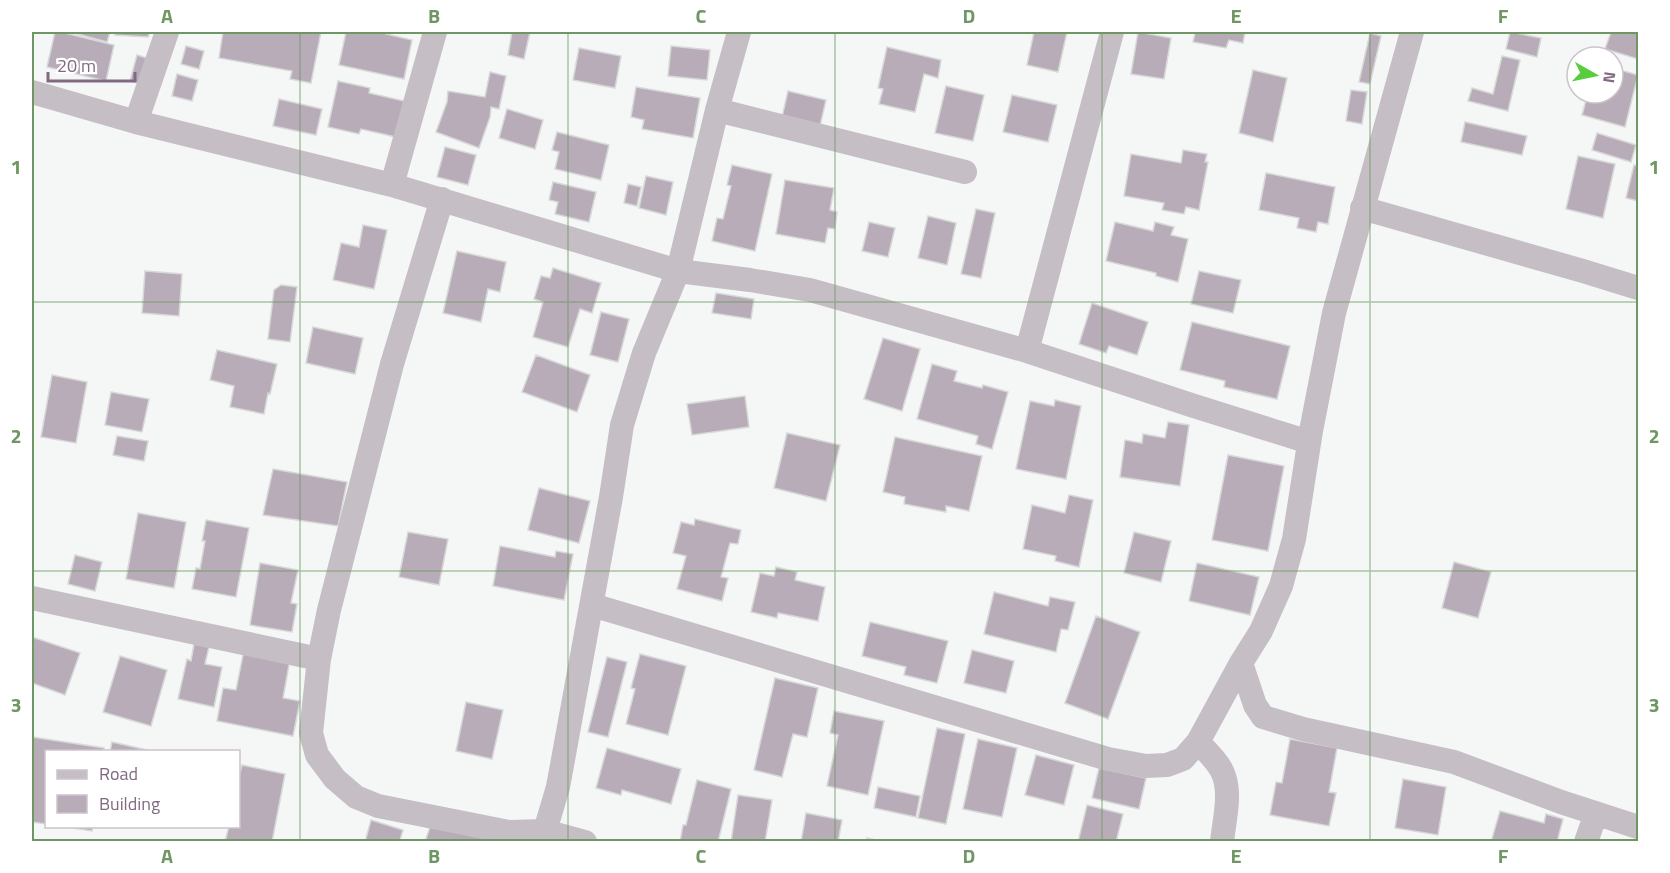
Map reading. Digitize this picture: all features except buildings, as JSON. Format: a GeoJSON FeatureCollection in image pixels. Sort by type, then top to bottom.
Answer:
{"type":"FeatureCollection","features":[{"type":"Feature","properties":{"kind":"street"},"geometry":{"type":"LineString","coordinates":[[136,122],[167,32]]}},
{"type":"Feature","properties":{"kind":"street"},"geometry":{"type":"LineString","coordinates":[[392,184],[435,32]]}},
{"type":"Feature","properties":{"kind":"street"},"geometry":{"type":"LineString","coordinates":[[541,836],[558,787],[622,425],[644,353],[678,271],[717,110],[739,32]]}},
{"type":"Feature","properties":{"kind":"street"},"geometry":{"type":"LineString","coordinates":[[1027,351],[1112,32]]}},
{"type":"Feature","properties":{"kind":"street"},"geometry":{"type":"LineString","coordinates":[[592,605],[1108,759],[1146,766],[1167,765],[1183,759],[1198,742],[1261,631],[1281,586],[1294,539],[1334,313],[1413,32]]}},
{"type":"Feature","properties":{"kind":"street"},"geometry":{"type":"LineString","coordinates":[[32,92],[136,122],[392,184],[678,271],[810,290],[1027,351],[1310,442]]}},
{"type":"Feature","properties":{"kind":"street"},"geometry":{"type":"LineString","coordinates":[[717,110],[965,172]]}},
{"type":"Feature","properties":{"kind":"street"},"geometry":{"type":"LineString","coordinates":[[442,199],[392,364],[329,610],[320,659],[311,733],[317,755],[335,779],[356,797],[378,806],[509,832],[585,842]]}},
{"type":"Feature","properties":{"kind":"street"},"geometry":{"type":"LineString","coordinates":[[1362,208],[1638,288]]}},
{"type":"Feature","properties":{"kind":"street"},"geometry":{"type":"LineString","coordinates":[[32,598],[320,659]]}},
{"type":"Feature","properties":{"kind":"street"},"geometry":{"type":"LineString","coordinates":[[1241,663],[1255,705],[1263,717],[1303,729],[1454,762],[1491,777],[1638,827]]}},
{"type":"Feature","properties":{"kind":"street"},"geometry":{"type":"LineString","coordinates":[[1198,742],[1224,774],[1227,792],[1222,842]]}},
{"type":"Feature","properties":{"kind":"street"},"geometry":{"type":"LineString","coordinates":[[1586,842],[1596,813]]}}]}
